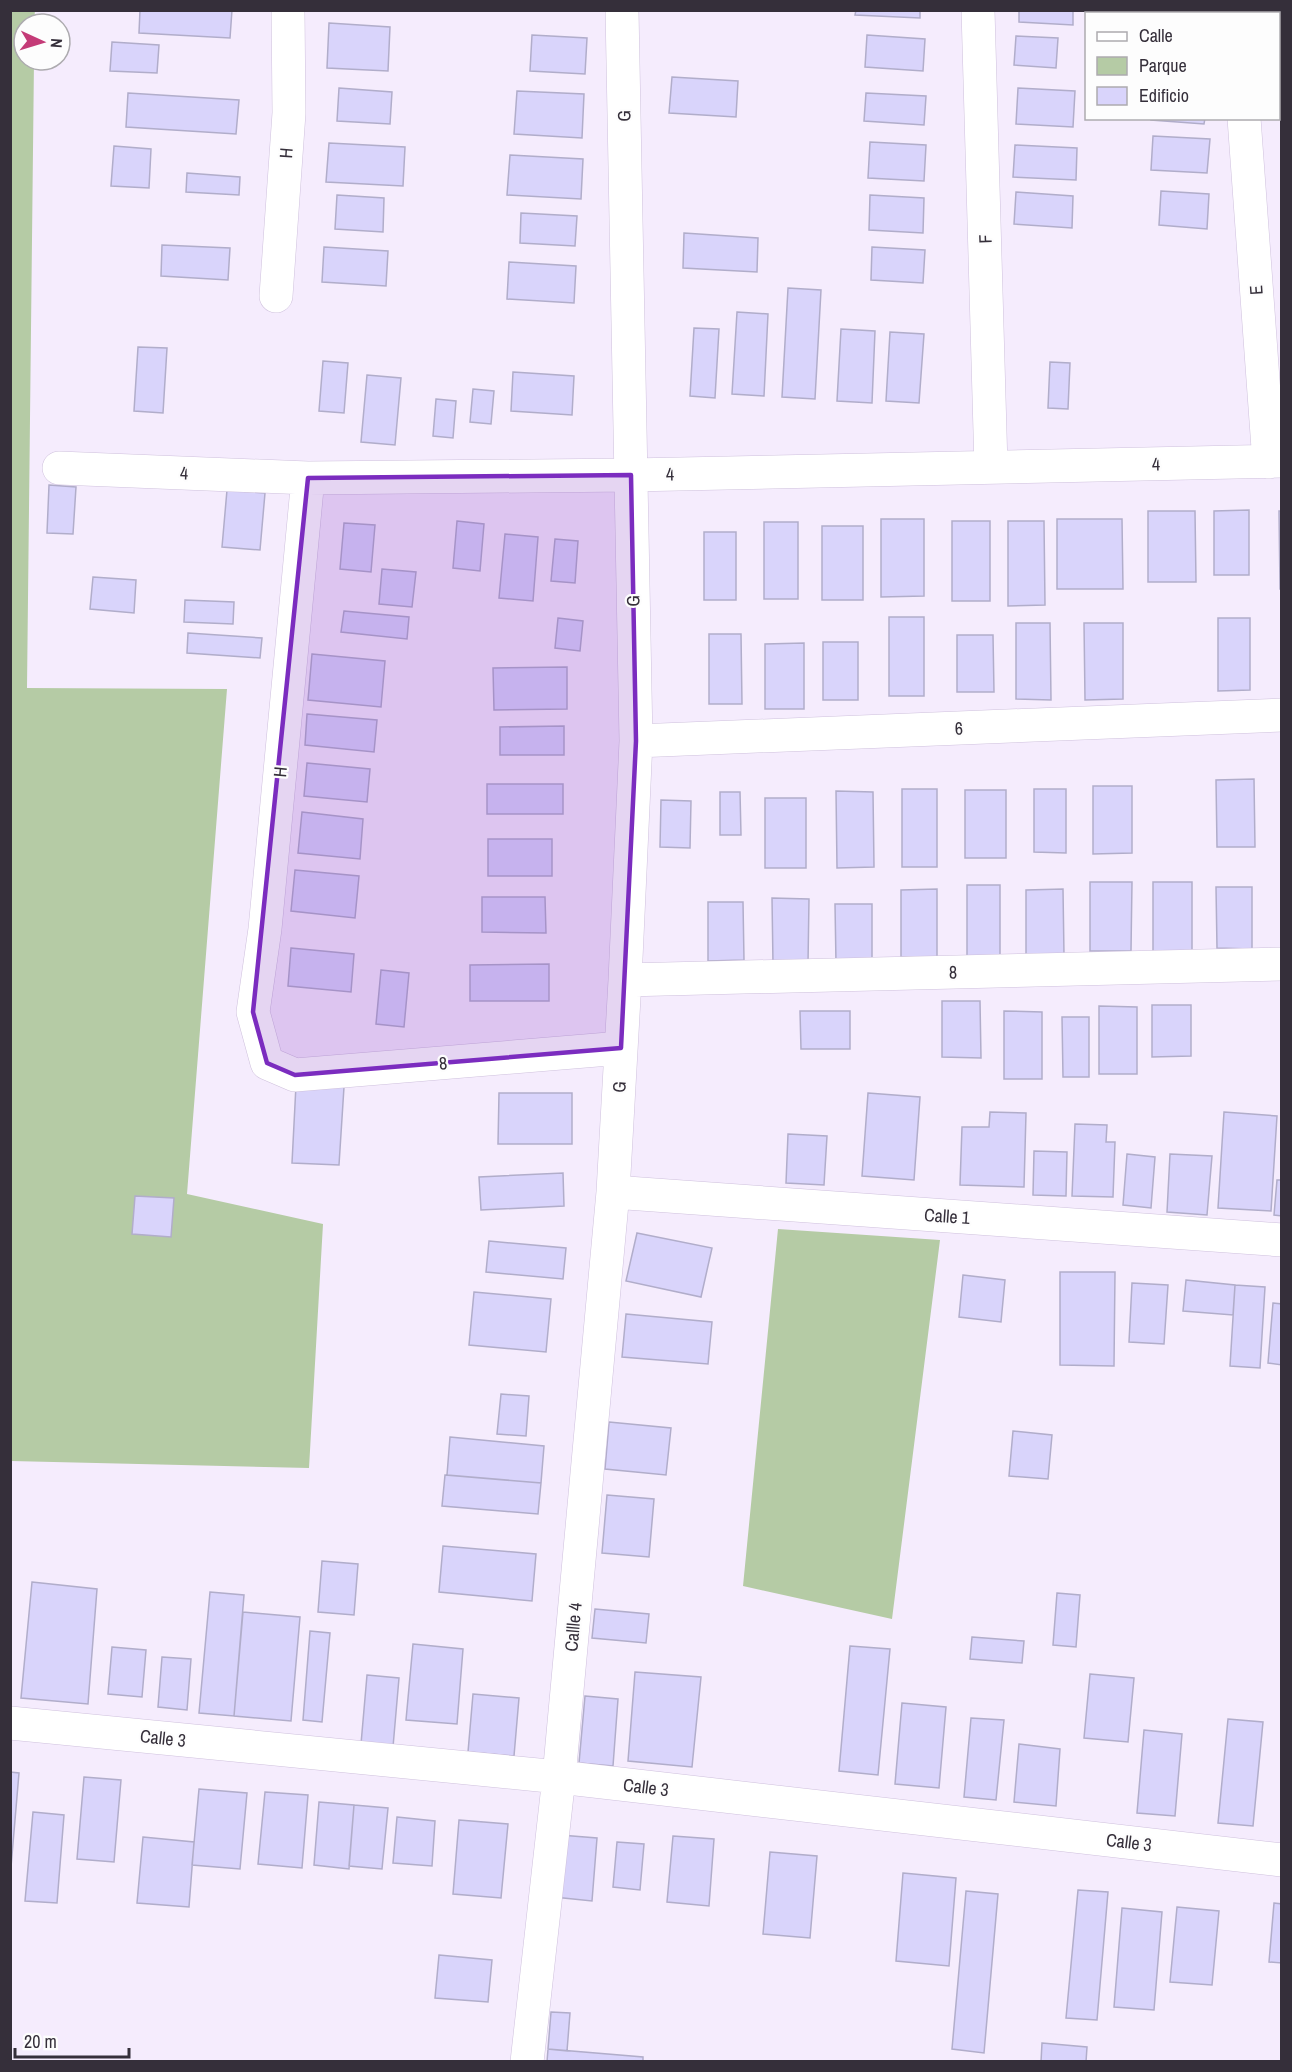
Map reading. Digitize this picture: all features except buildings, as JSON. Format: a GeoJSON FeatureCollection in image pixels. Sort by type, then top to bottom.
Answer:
{"type":"FeatureCollection","features":[{"type":"Feature","properties":{"kind":"street","name":"H"},"geometry":{"type":"LineString","coordinates":[[276,296],[289,113],[288,10]]}},
{"type":"Feature","properties":{"kind":"street","name":"G"},"geometry":{"type":"LineString","coordinates":[[613,1192],[636,741],[622,10]]}},
{"type":"Feature","properties":{"kind":"street","name":"F"},"geometry":{"type":"LineString","coordinates":[[978,10],[991,467]]}},
{"type":"Feature","properties":{"kind":"street","name":"E"},"geometry":{"type":"LineString","coordinates":[[1244,120],[1275,462]]}},
{"type":"Feature","properties":{"kind":"street","name":"4"},"geometry":{"type":"LineString","coordinates":[[59,468],[308,478],[631,475],[1275,462]]}},
{"type":"Feature","properties":{"kind":"street","name":"H"},"geometry":{"type":"LineString","coordinates":[[267,1063],[253,1012],[265,929],[308,478]]}},
{"type":"Feature","properties":{"kind":"street","name":"6"},"geometry":{"type":"LineString","coordinates":[[636,741],[1281,715]]}},
{"type":"Feature","properties":{"kind":"street","name":"8"},"geometry":{"type":"LineString","coordinates":[[625,980],[1281,964]]}},
{"type":"Feature","properties":{"kind":"street","name":"8"},"geometry":{"type":"LineString","coordinates":[[267,1063],[295,1075],[621,1048]]}},
{"type":"Feature","properties":{"kind":"street","name":"Calle 1"},"geometry":{"type":"LineString","coordinates":[[613,1192],[1281,1240]]}},
{"type":"Feature","properties":{"kind":"street","name":"Callle 4"},"geometry":{"type":"LineString","coordinates":[[527,2061],[559,1777],[613,1192]]}},
{"type":"Feature","properties":{"kind":"street","name":"Calle 3"},"geometry":{"type":"LineString","coordinates":[[10,1723],[559,1777],[1281,1860]]}},
{"type":"Feature","properties":{"kind":"highlighted area"},"geometry":{"type":"Polygon","coordinates":[[[631,475],[636,741],[621,1048],[295,1075],[267,1063],[253,1012],[308,478],[631,475]]]}},
{"type":"Feature","properties":{"kind":"green space"},"geometry":{"type":"Polygon","coordinates":[[[35,10],[35,12],[12,12],[12,72],[34,72],[27,688],[227,689],[187,1194],[323,1224],[309,1468],[11,1461],[10,11],[35,10]]]}},
{"type":"Feature","properties":{"kind":"green space"},"geometry":{"type":"Polygon","coordinates":[[[778,1229],[940,1240],[892,1619],[743,1586],[778,1229]]]}}]}
